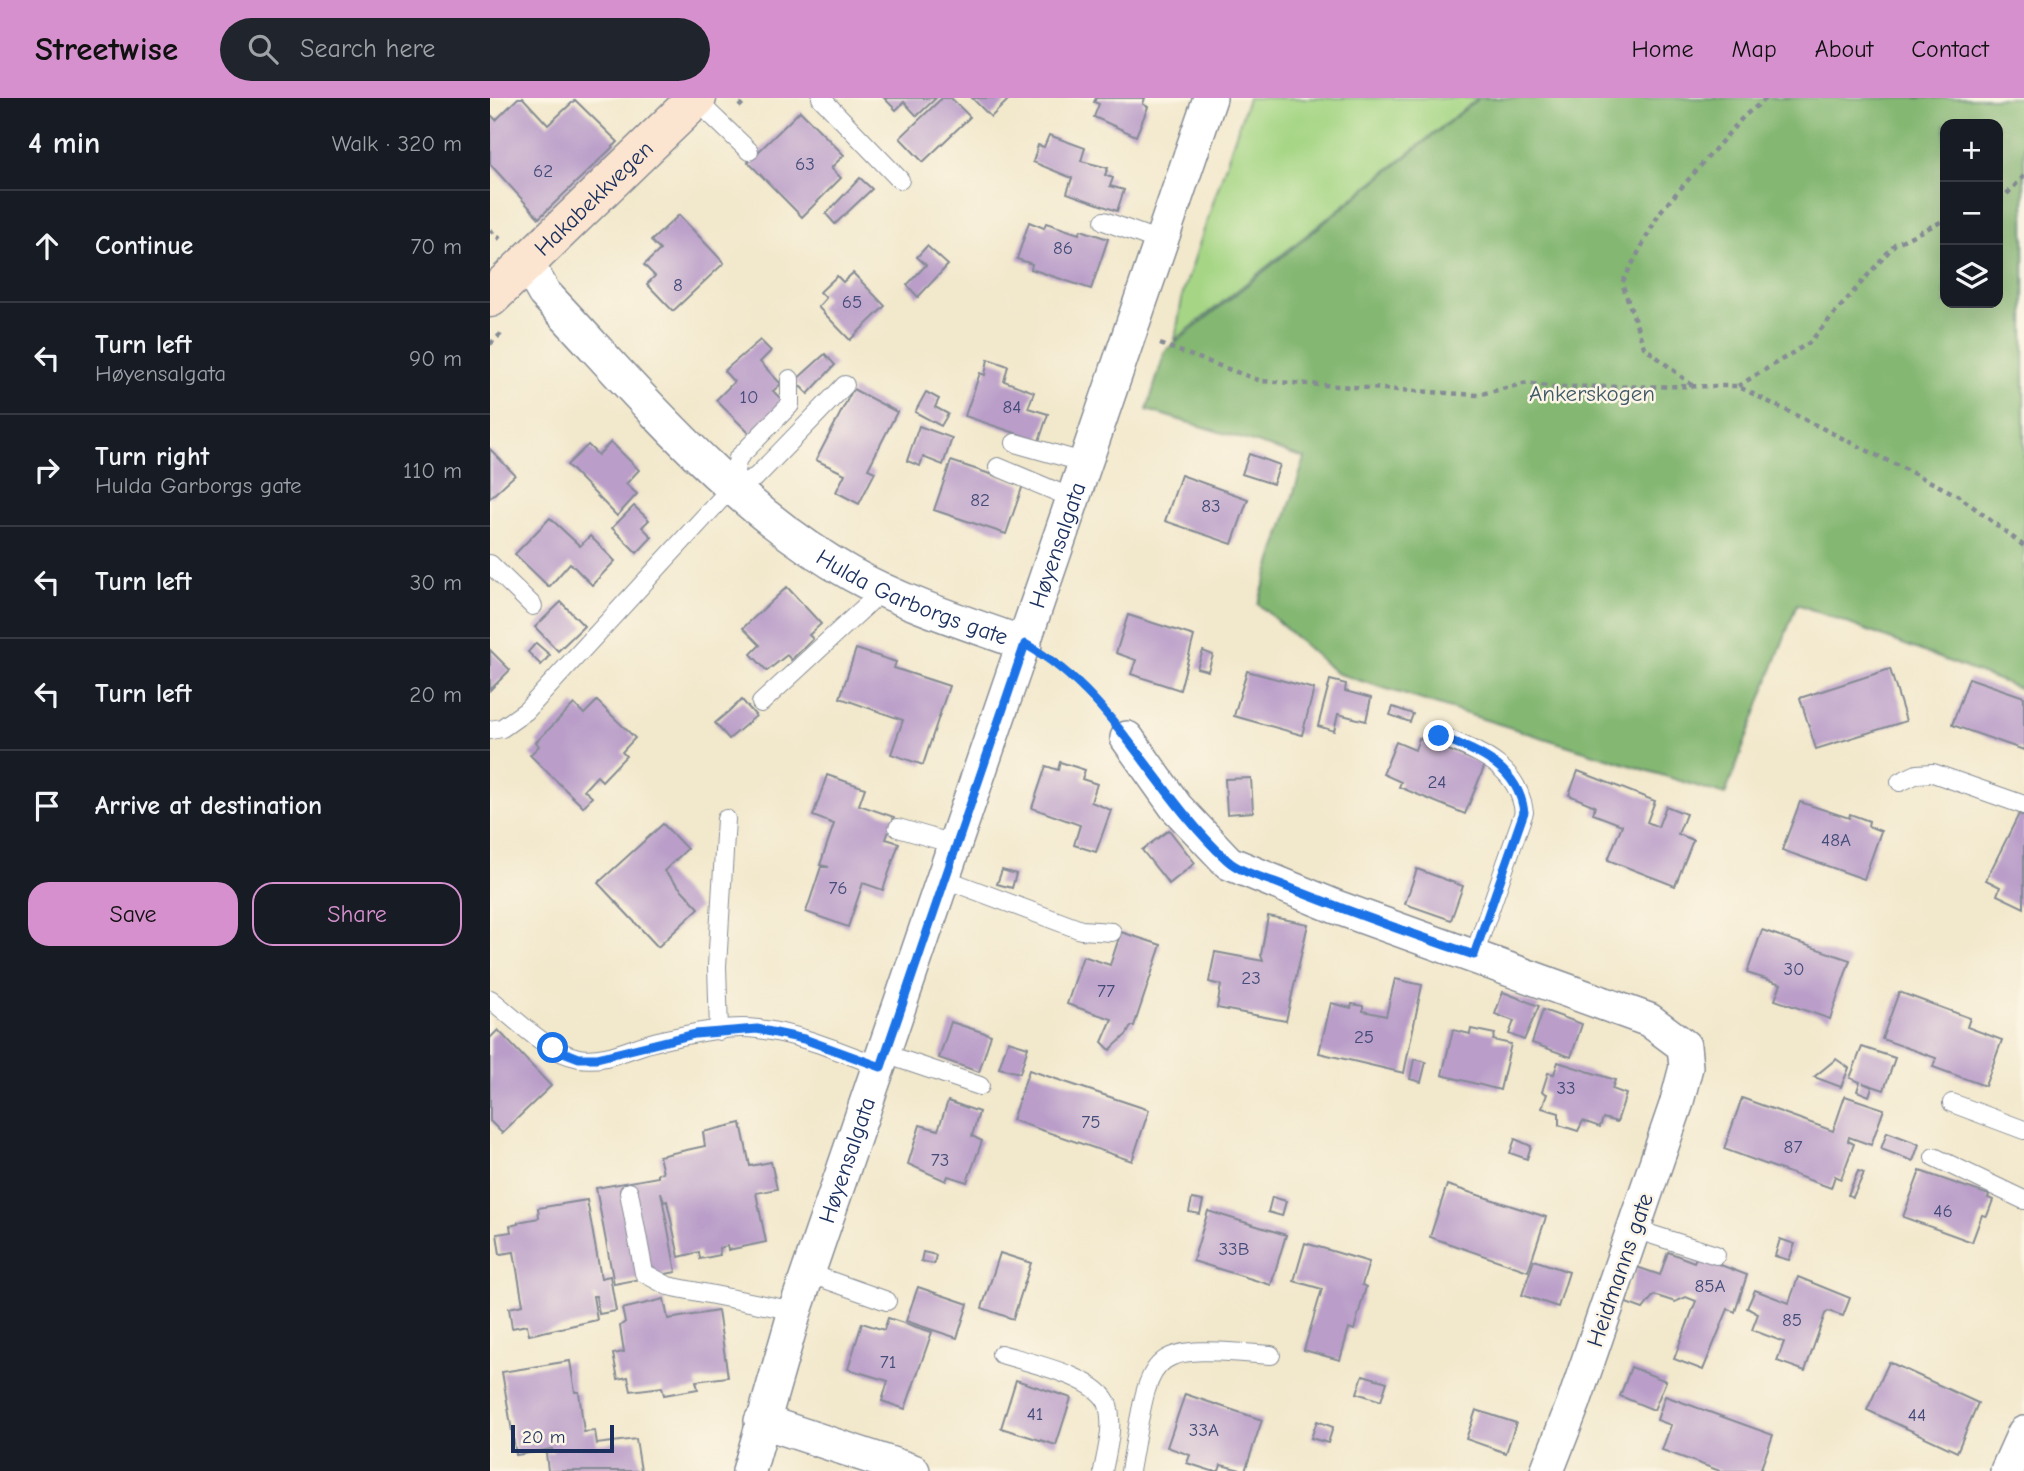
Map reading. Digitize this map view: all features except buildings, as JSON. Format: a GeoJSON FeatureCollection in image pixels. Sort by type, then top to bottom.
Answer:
{"type":"FeatureCollection","features":[{"type":"Feature","properties":{"kind":"main road","name":"Hakabekkvegen"},"geometry":{"type":"LineString","coordinates":[[490,298],[696,99]]}},
{"type":"Feature","properties":{"kind":"street","name":"Høyensalgata"},"geometry":{"type":"LineString","coordinates":[[749,1471],[761,1421],[795,1311],[957,845],[1210,98]]}},
{"type":"Feature","properties":{"kind":"street","name":"Hulda Garborgs gate"},"geometry":{"type":"LineString","coordinates":[[527,263],[544,293],[731,488],[810,549],[883,590],[1025,644]]}},
{"type":"Feature","properties":{"kind":"street"},"geometry":{"type":"LineString","coordinates":[[1127,738],[1176,807],[1229,863],[1336,907],[1474,955]]}},
{"type":"Feature","properties":{"kind":"street","name":"Heidmanns gate"},"geometry":{"type":"LineString","coordinates":[[1474,955],[1649,1020],[1684,1046],[1686,1067],[1676,1105],[1547,1471]]}},
{"type":"Feature","properties":{"kind":"street"},"geometry":{"type":"LineString","coordinates":[[761,1421],[914,1471]]}},
{"type":"Feature","properties":{"kind":"street"},"geometry":{"type":"LineString","coordinates":[[2007,1471],[2024,1433]]}},
{"type":"Feature","properties":{"kind":"lane"},"geometry":{"type":"LineString","coordinates":[[821,98],[900,180]]}},
{"type":"Feature","properties":{"kind":"lane"},"geometry":{"type":"LineString","coordinates":[[696,99],[749,151]]}},
{"type":"Feature","properties":{"kind":"lane"},"geometry":{"type":"LineString","coordinates":[[1104,221],[1162,242]]}},
{"type":"Feature","properties":{"kind":"lane"},"geometry":{"type":"LineString","coordinates":[[731,488],[738,458],[790,405],[790,379]]}},
{"type":"Feature","properties":{"kind":"lane"},"geometry":{"type":"LineString","coordinates":[[490,730],[502,729],[526,711],[731,488],[756,477],[845,385]]}},
{"type":"Feature","properties":{"kind":"lane"},"geometry":{"type":"LineString","coordinates":[[1015,443],[1086,463]]}},
{"type":"Feature","properties":{"kind":"lane"},"geometry":{"type":"LineString","coordinates":[[998,467],[1074,499]]}},
{"type":"Feature","properties":{"kind":"lane"},"geometry":{"type":"LineString","coordinates":[[490,564],[533,606]]}},
{"type":"Feature","properties":{"kind":"lane"},"geometry":{"type":"LineString","coordinates":[[761,703],[883,590]]}},
{"type":"Feature","properties":{"kind":"lane"},"geometry":{"type":"LineString","coordinates":[[1439,736],[1500,764],[1515,783],[1522,798],[1524,812],[1474,955]]}},
{"type":"Feature","properties":{"kind":"lane"},"geometry":{"type":"LineString","coordinates":[[1900,782],[1917,774],[1933,773],[2024,804]]}},
{"type":"Feature","properties":{"kind":"lane"},"geometry":{"type":"LineString","coordinates":[[719,1031],[717,965],[726,819]]}},
{"type":"Feature","properties":{"kind":"lane"},"geometry":{"type":"LineString","coordinates":[[898,828],[957,845]]}},
{"type":"Feature","properties":{"kind":"lane"},"geometry":{"type":"LineString","coordinates":[[945,880],[1081,930],[1112,932]]}},
{"type":"Feature","properties":{"kind":"lane"},"geometry":{"type":"LineString","coordinates":[[490,999],[553,1048],[579,1058],[613,1055],[655,1041],[719,1031],[757,1029],[980,1086]]}},
{"type":"Feature","properties":{"kind":"lane"},"geometry":{"type":"LineString","coordinates":[[1952,1103],[2024,1130]]}},
{"type":"Feature","properties":{"kind":"lane"},"geometry":{"type":"LineString","coordinates":[[1934,1157],[2024,1200]]}},
{"type":"Feature","properties":{"kind":"lane"},"geometry":{"type":"LineString","coordinates":[[629,1192],[641,1265],[649,1278],[668,1286],[795,1311]]}},
{"type":"Feature","properties":{"kind":"lane"},"geometry":{"type":"LineString","coordinates":[[1634,1229],[1716,1255]]}},
{"type":"Feature","properties":{"kind":"lane"},"geometry":{"type":"LineString","coordinates":[[808,1273],[887,1301]]}},
{"type":"Feature","properties":{"kind":"lane"},"geometry":{"type":"LineString","coordinates":[[1130,1471],[1146,1386],[1154,1367],[1166,1357],[1182,1351],[1209,1350],[1271,1355]]}},
{"type":"Feature","properties":{"kind":"lane"},"geometry":{"type":"LineString","coordinates":[[1001,1354],[1065,1374],[1095,1389],[1107,1403],[1110,1427],[1103,1471]]}},
{"type":"Feature","properties":{"kind":"path"},"geometry":{"type":"LineString","coordinates":[[1693,386],[1644,346],[1622,283],[1660,212],[1744,116],[1767,98]]}},
{"type":"Feature","properties":{"kind":"path"},"geometry":{"type":"LineString","coordinates":[[2003,196],[2024,176]]}},
{"type":"Feature","properties":{"kind":"path"},"geometry":{"type":"LineString","coordinates":[[1737,386],[1809,343],[1895,244],[1940,222]]}},
{"type":"Feature","properties":{"kind":"path"},"geometry":{"type":"LineString","coordinates":[[1129,335],[1261,382],[1477,395],[1527,383],[1553,387],[1737,386],[1959,496],[2024,546]]}},
{"type":"Feature","properties":{"kind":"path","name":"Hulda Garborgs gate"},"geometry":{"type":"LineString","coordinates":[[1025,644],[1054,660],[1127,738]]}},
{"type":"Feature","properties":{"kind":"green space"},"geometry":{"type":"Polygon","coordinates":[[[1248,98],[1478,98],[1175,340],[1183,293],[1248,98]]]}},
{"type":"Feature","properties":{"kind":"green space","name":"Ankerskogen"},"geometry":{"type":"Polygon","coordinates":[[[1479,98],[2024,98],[2024,690],[1797,604],[1725,795],[1336,673],[1258,604],[1305,458],[1147,410],[1165,351],[1479,98]]]}},
{"type":"Feature","properties":{"kind":"route"},"geometry":{"type":"LineString","coordinates":[[553,1048],[579,1058],[597,1058],[655,1041],[736,1028],[757,1029],[804,1039],[881,1067],[1025,644],[1054,660],[1085,690],[1127,738],[1176,807],[1229,863],[1336,907],[1474,955],[1524,812],[1522,798],[1515,783],[1500,764],[1439,736]]}}]}
